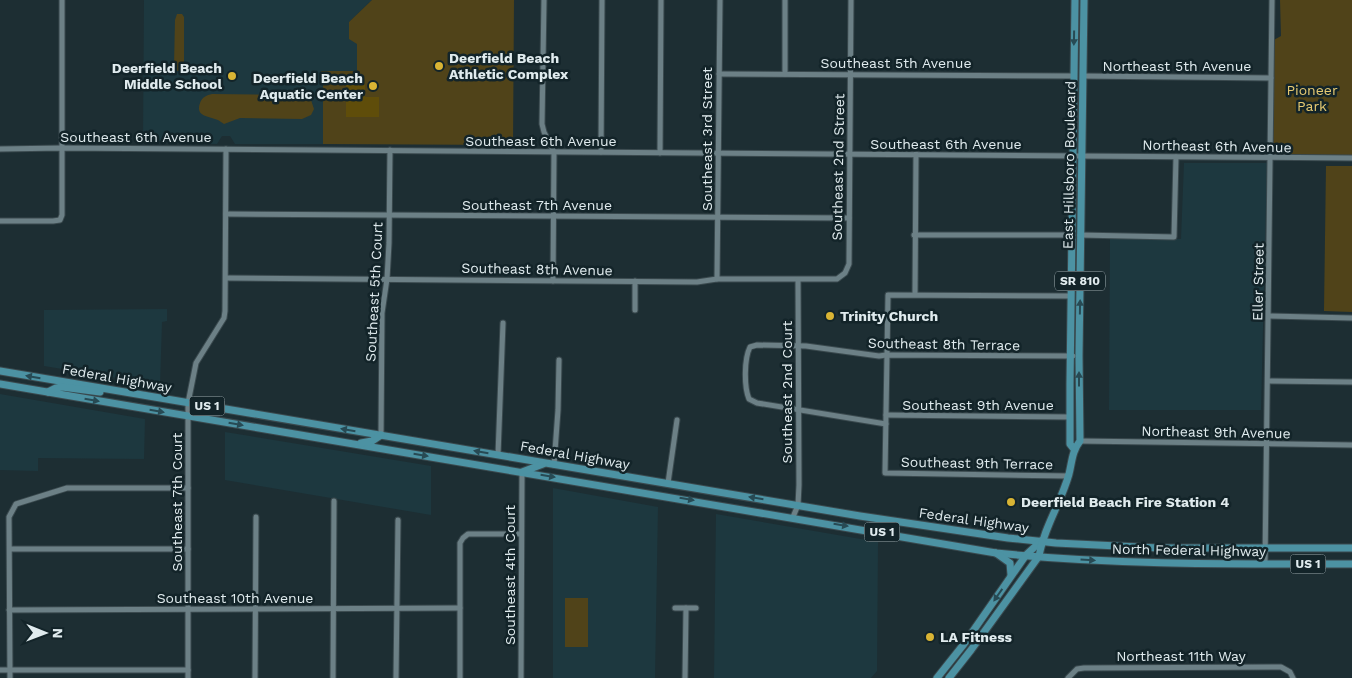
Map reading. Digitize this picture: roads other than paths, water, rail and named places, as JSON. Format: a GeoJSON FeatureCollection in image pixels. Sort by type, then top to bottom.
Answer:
{"type":"FeatureCollection","features":[{"type":"Feature","properties":{"kind":"main road","name":"East Hillsboro Boulevard"},"geometry":{"type":"LineString","coordinates":[[1074,0],[1070,356],[1070,444],[1074,449]]}},
{"type":"Feature","properties":{"kind":"main road","name":"East Hillsboro Boulevard"},"geometry":{"type":"LineString","coordinates":[[948,678],[972,650],[1039,556],[1041,541],[1069,476],[1074,449],[1080,441],[1080,235],[1084,0]]}},
{"type":"Feature","properties":{"kind":"main road"},"geometry":{"type":"LineString","coordinates":[[1071,255],[1080,267]]}},
{"type":"Feature","properties":{"kind":"main road","name":"Federal Highway"},"geometry":{"type":"LineString","coordinates":[[0,372],[950,530],[1041,541],[1148,548]]}},
{"type":"Feature","properties":{"kind":"main road"},"geometry":{"type":"LineString","coordinates":[[26,389],[43,386],[51,380]]}},
{"type":"Feature","properties":{"kind":"main road","name":"Federal Highway"},"geometry":{"type":"LineString","coordinates":[[0,384],[996,552],[1026,555]]}},
{"type":"Feature","properties":{"kind":"main road"},"geometry":{"type":"LineString","coordinates":[[48,392],[62,387],[102,392],[107,390]]}},
{"type":"Feature","properties":{"kind":"main road"},"geometry":{"type":"LineString","coordinates":[[356,444],[372,441],[381,435]]}},
{"type":"Feature","properties":{"kind":"main road"},"geometry":{"type":"LineString","coordinates":[[391,450],[398,443],[414,441]]}},
{"type":"Feature","properties":{"kind":"main road"},"geometry":{"type":"LineString","coordinates":[[500,468],[512,465],[519,458]]}},
{"type":"Feature","properties":{"kind":"main road"},"geometry":{"type":"LineString","coordinates":[[522,472],[546,463]]}},
{"type":"Feature","properties":{"kind":"main road"},"geometry":{"type":"LineString","coordinates":[[650,493],[668,484]]}},
{"type":"Feature","properties":{"kind":"main road"},"geometry":{"type":"LineString","coordinates":[[668,496],[678,490],[690,487]]}},
{"type":"Feature","properties":{"kind":"main road","name":"East Hillsboro Boulevard"},"geometry":{"type":"LineString","coordinates":[[937,678],[964,644],[1026,555],[1041,541]]}},
{"type":"Feature","properties":{"kind":"main road","name":"North Federal Highway"},"geometry":{"type":"LineString","coordinates":[[1148,548],[1352,548]]}},
{"type":"Feature","properties":{"kind":"main road"},"geometry":{"type":"LineString","coordinates":[[996,552],[1010,563],[1010,577]]}},
{"type":"Feature","properties":{"kind":"main road","name":"North Federal Highway"},"geometry":{"type":"LineString","coordinates":[[1026,555],[1146,563],[1352,564]]}},
{"type":"Feature","properties":{"kind":"main road"},"geometry":{"type":"LineString","coordinates":[[972,650],[970,644],[975,628]]}},
{"type":"Feature","properties":{"kind":"main road"},"geometry":{"type":"LineString","coordinates":[[961,663],[964,644]]}},
{"type":"Feature","properties":{"kind":"street"},"geometry":{"type":"LineString","coordinates":[[0,221],[54,222],[60,220],[62,215],[62,0]]}},
{"type":"Feature","properties":{"kind":"street"},"geometry":{"type":"LineString","coordinates":[[544,0],[542,124],[554,152],[553,281]]}},
{"type":"Feature","properties":{"kind":"street"},"geometry":{"type":"LineString","coordinates":[[601,152],[602,0]]}},
{"type":"Feature","properties":{"kind":"street"},"geometry":{"type":"LineString","coordinates":[[660,152],[661,0]]}},
{"type":"Feature","properties":{"kind":"street","name":"Southeast 3rd Street"},"geometry":{"type":"LineString","coordinates":[[717,279],[720,0]]}},
{"type":"Feature","properties":{"kind":"street"},"geometry":{"type":"LineString","coordinates":[[785,0],[785,74]]}},
{"type":"Feature","properties":{"kind":"street","name":"Southeast 2nd Street"},"geometry":{"type":"LineString","coordinates":[[845,273],[849,264],[851,0]]}},
{"type":"Feature","properties":{"kind":"street","name":"Eller Street"},"geometry":{"type":"LineString","coordinates":[[1265,564],[1272,0]]}},
{"type":"Feature","properties":{"kind":"street","name":"Southeast 5th Avenue"},"geometry":{"type":"LineString","coordinates":[[719,74],[1074,76]]}},
{"type":"Feature","properties":{"kind":"street","name":"Northeast 5th Avenue"},"geometry":{"type":"LineString","coordinates":[[1083,76],[1272,78]]}},
{"type":"Feature","properties":{"kind":"street","name":"Southeast 6th Avenue"},"geometry":{"type":"LineString","coordinates":[[0,148],[1082,156]]}},
{"type":"Feature","properties":{"kind":"street","name":"Southeast 7th Court"},"geometry":{"type":"LineString","coordinates":[[188,678],[188,403],[196,363],[224,318],[226,302],[226,149]]}},
{"type":"Feature","properties":{"kind":"street","name":"Southeast 5th Court"},"geometry":{"type":"LineString","coordinates":[[381,435],[382,313],[387,279],[390,215],[390,150]]}},
{"type":"Feature","properties":{"kind":"street"},"geometry":{"type":"LineString","coordinates":[[914,294],[916,154]]}},
{"type":"Feature","properties":{"kind":"street","name":"Northeast 6th Avenue"},"geometry":{"type":"LineString","coordinates":[[1082,156],[1352,158]]}},
{"type":"Feature","properties":{"kind":"street"},"geometry":{"type":"LineString","coordinates":[[1080,235],[1174,237],[1176,157]]}},
{"type":"Feature","properties":{"kind":"street","name":"Southeast 7th Avenue"},"geometry":{"type":"LineString","coordinates":[[226,214],[848,218]]}},
{"type":"Feature","properties":{"kind":"street"},"geometry":{"type":"LineString","coordinates":[[914,235],[1071,235]]}},
{"type":"Feature","properties":{"kind":"street","name":"Southeast 8th Avenue"},"geometry":{"type":"LineString","coordinates":[[226,278],[697,282],[717,279],[837,279],[845,273]]}},
{"type":"Feature","properties":{"kind":"street","name":"Southeast 2nd Court"},"geometry":{"type":"LineString","coordinates":[[798,280],[798,505]]}},
{"type":"Feature","properties":{"kind":"street"},"geometry":{"type":"LineString","coordinates":[[635,281],[635,310]]}},
{"type":"Feature","properties":{"kind":"street"},"geometry":{"type":"LineString","coordinates":[[886,424],[888,294],[1071,296]]}},
{"type":"Feature","properties":{"kind":"street"},"geometry":{"type":"LineString","coordinates":[[1269,316],[1352,318]]}},
{"type":"Feature","properties":{"kind":"street"},"geometry":{"type":"LineString","coordinates":[[498,455],[503,323]]}},
{"type":"Feature","properties":{"kind":"street","name":"Southeast 8th Terrace"},"geometry":{"type":"LineString","coordinates":[[749,399],[746,391],[746,354],[750,347],[757,345],[797,345],[879,356],[1079,356]]}},
{"type":"Feature","properties":{"kind":"street"},"geometry":{"type":"LineString","coordinates":[[554,465],[559,360]]}},
{"type":"Feature","properties":{"kind":"street"},"geometry":{"type":"LineString","coordinates":[[1268,381],[1352,382]]}},
{"type":"Feature","properties":{"kind":"street","name":"Southeast 9th Avenue"},"geometry":{"type":"LineString","coordinates":[[749,399],[757,403],[886,424]]}},
{"type":"Feature","properties":{"kind":"street","name":"Southeast 9th Avenue"},"geometry":{"type":"LineString","coordinates":[[886,415],[1070,417]]}},
{"type":"Feature","properties":{"kind":"street"},"geometry":{"type":"LineString","coordinates":[[668,484],[677,420]]}},
{"type":"Feature","properties":{"kind":"street","name":"Southeast 9th Terrace"},"geometry":{"type":"LineString","coordinates":[[886,424],[885,473],[1069,476]]}},
{"type":"Feature","properties":{"kind":"street","name":"Northeast 9th Avenue"},"geometry":{"type":"LineString","coordinates":[[1080,441],[1352,445]]}},
{"type":"Feature","properties":{"kind":"street","name":"Southeast 4th Court"},"geometry":{"type":"LineString","coordinates":[[521,678],[522,472]]}},
{"type":"Feature","properties":{"kind":"street"},"geometry":{"type":"LineString","coordinates":[[10,678],[9,517],[16,504],[67,488],[188,488]]}},
{"type":"Feature","properties":{"kind":"street"},"geometry":{"type":"LineString","coordinates":[[334,501],[334,678]]}},
{"type":"Feature","properties":{"kind":"street"},"geometry":{"type":"LineString","coordinates":[[793,517],[798,505]]}},
{"type":"Feature","properties":{"kind":"street"},"geometry":{"type":"LineString","coordinates":[[798,505],[803,519]]}},
{"type":"Feature","properties":{"kind":"street"},"geometry":{"type":"LineString","coordinates":[[255,678],[256,517]]}},
{"type":"Feature","properties":{"kind":"street"},"geometry":{"type":"LineString","coordinates":[[396,678],[398,520]]}},
{"type":"Feature","properties":{"kind":"street"},"geometry":{"type":"LineString","coordinates":[[460,678],[460,543],[468,534],[521,534]]}},
{"type":"Feature","properties":{"kind":"street"},"geometry":{"type":"LineString","coordinates":[[10,549],[188,549]]}},
{"type":"Feature","properties":{"kind":"street","name":"Southeast 10th Avenue"},"geometry":{"type":"LineString","coordinates":[[10,610],[460,608]]}},
{"type":"Feature","properties":{"kind":"street"},"geometry":{"type":"LineString","coordinates":[[675,608],[696,608]]}},
{"type":"Feature","properties":{"kind":"street"},"geometry":{"type":"LineString","coordinates":[[685,678],[686,608]]}},
{"type":"Feature","properties":{"kind":"street","name":"Northeast 11th Way"},"geometry":{"type":"LineString","coordinates":[[1068,678],[1076,669],[1084,668],[1212,667],[1280,667],[1290,672],[1293,678]]}},
{"type":"Feature","properties":{"kind":"street"},"geometry":{"type":"LineString","coordinates":[[0,670],[188,670]]}},
{"type":"Feature","properties":{"kind":"place","name":"Deerfield Beach Athletic Complex"},"geometry":{"type":"Point","coordinates":[439,66]}},
{"type":"Feature","properties":{"kind":"place","name":"Deerfield Beach Middle School"},"geometry":{"type":"Point","coordinates":[232,76]}},
{"type":"Feature","properties":{"kind":"place","name":"Deerfield Beach Aquatic Center"},"geometry":{"type":"Point","coordinates":[373,86]}},
{"type":"Feature","properties":{"kind":"place","name":"Trinity Church"},"geometry":{"type":"Point","coordinates":[830,316]}},
{"type":"Feature","properties":{"kind":"place","name":"Deerfield Beach Fire Station 4"},"geometry":{"type":"Point","coordinates":[1011,502]}},
{"type":"Feature","properties":{"kind":"place","name":"LA Fitness"},"geometry":{"type":"Point","coordinates":[930,637]}},
{"type":"Feature","properties":{"kind":"park label","name":"Pioneer Park"},"geometry":{"type":"Point","coordinates":[1312,98]}}]}
